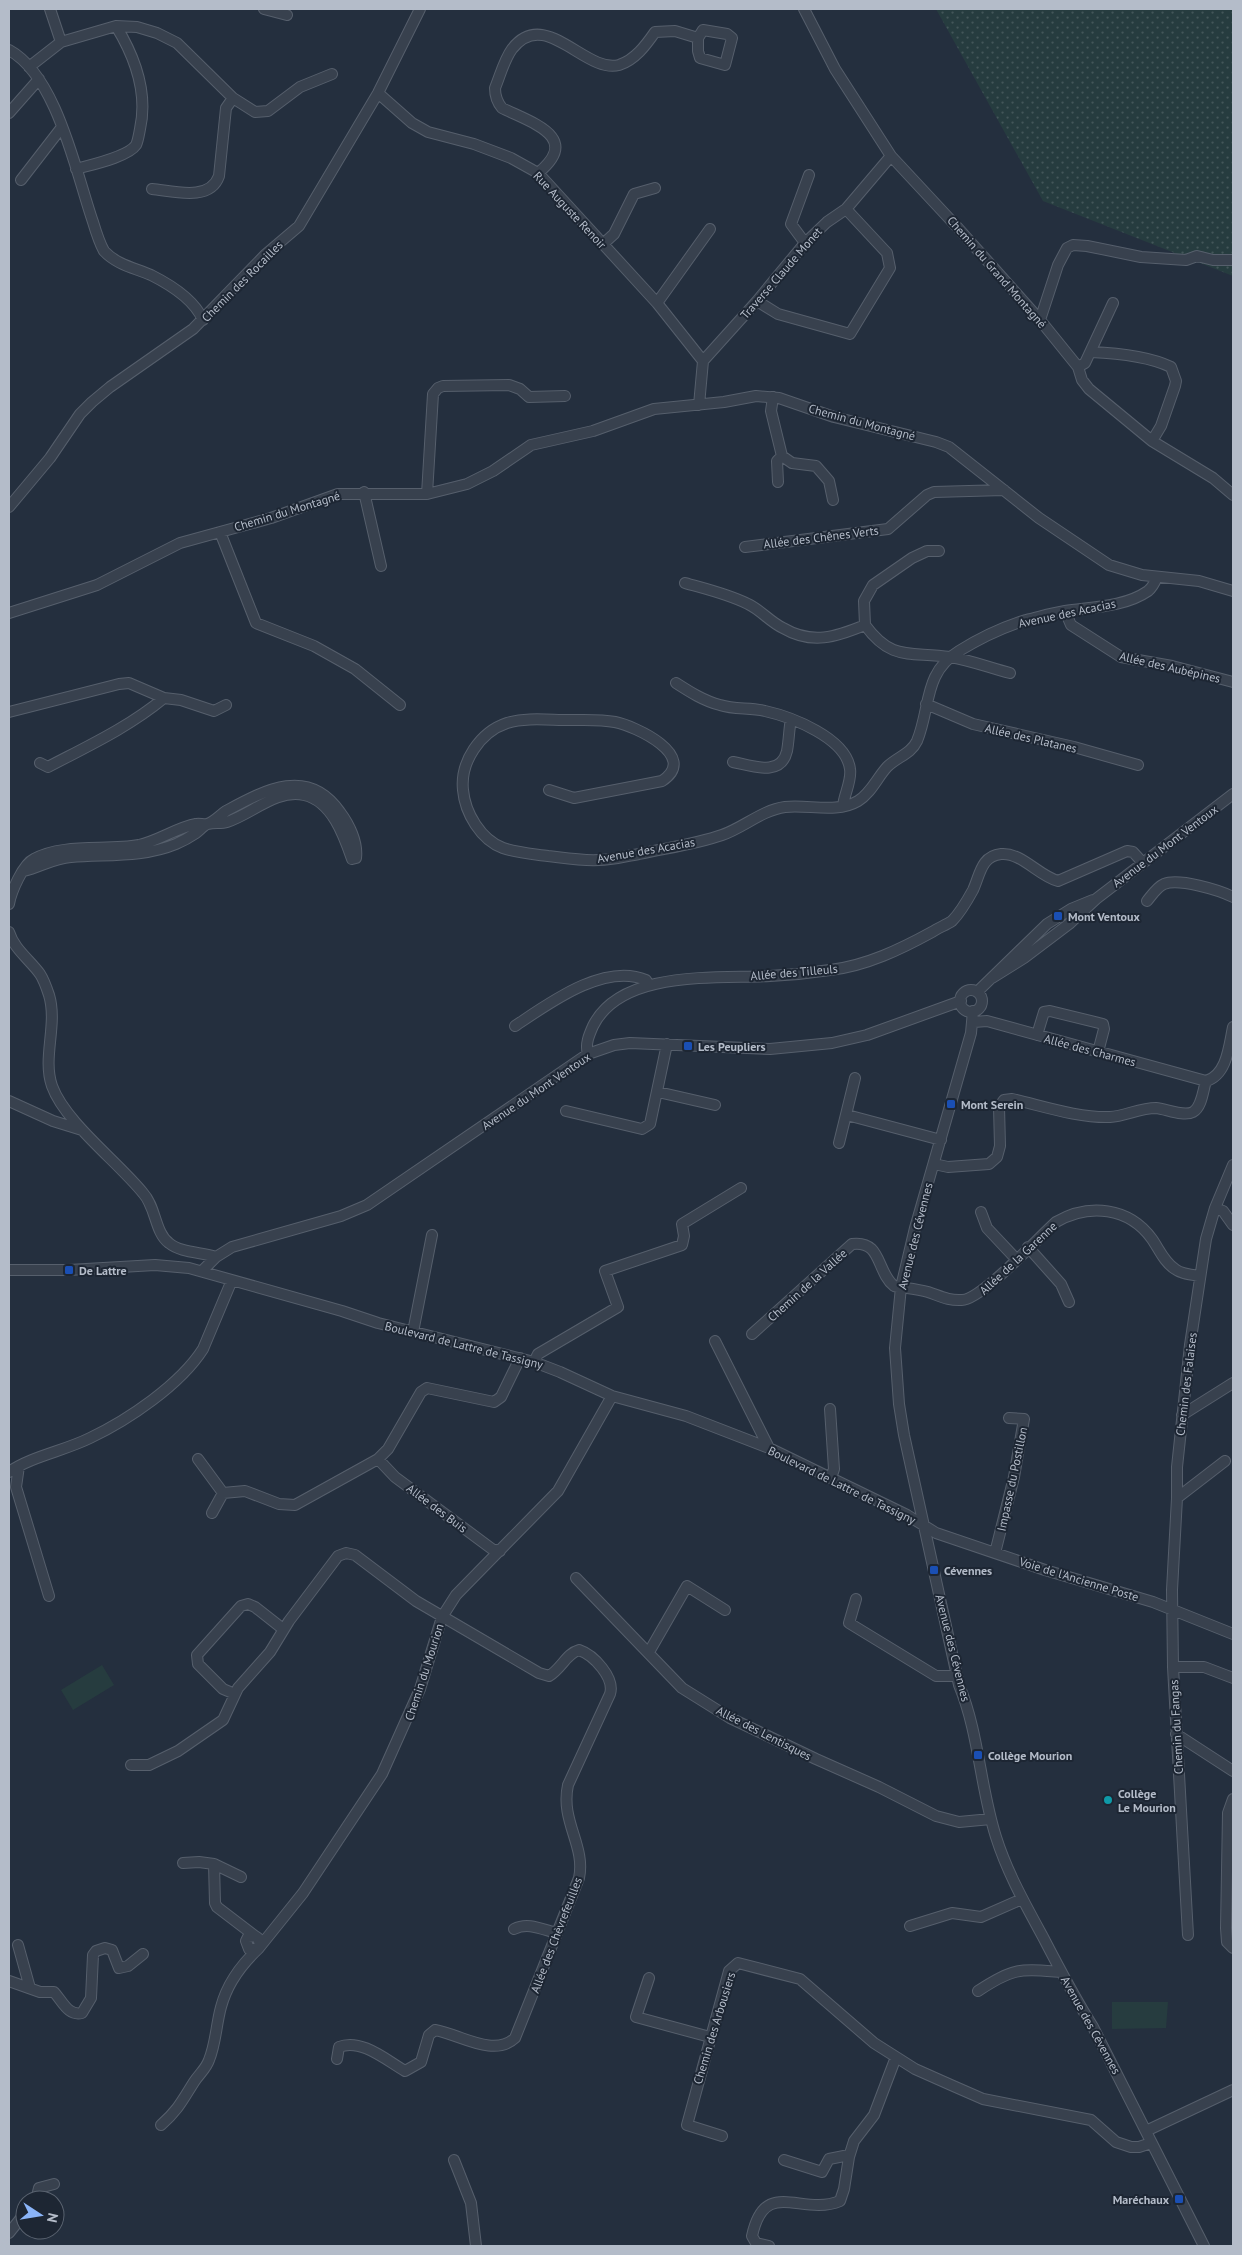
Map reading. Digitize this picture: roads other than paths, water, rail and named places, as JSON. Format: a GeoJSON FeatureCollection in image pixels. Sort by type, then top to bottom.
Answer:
{"type":"FeatureCollection","features":[{"type":"Feature","properties":{"kind":"street"},"geometry":{"type":"LineString","coordinates":[[50,9],[61,42]]}},
{"type":"Feature","properties":{"kind":"street"},"geometry":{"type":"LineString","coordinates":[[264,9],[287,16]]}},
{"type":"Feature","properties":{"kind":"street","name":"Chemin des Rocailles"},"geometry":{"type":"LineString","coordinates":[[9,507],[59,447],[80,414],[92,402],[110,387],[193,329],[266,254],[299,226],[378,93],[420,9]]}},
{"type":"Feature","properties":{"kind":"street","name":"Chemin du Grand Montagné"},"geometry":{"type":"LineString","coordinates":[[804,9],[835,69],[891,156],[1040,320],[1078,367],[1082,380],[1093,393],[1152,441],[1213,478],[1233,495]]}},
{"type":"Feature","properties":{"kind":"street"},"geometry":{"type":"LineString","coordinates":[[76,169],[126,154],[136,145],[142,121],[142,93],[134,62],[116,26]]}},
{"type":"Feature","properties":{"kind":"street"},"geometry":{"type":"LineString","coordinates":[[29,67],[61,42],[116,26],[136,27],[158,33],[177,43],[233,98],[252,111],[268,111],[300,87],[332,74]]}},
{"type":"Feature","properties":{"kind":"street"},"geometry":{"type":"LineString","coordinates":[[538,173],[551,163],[555,156],[554,139],[546,130],[502,108],[495,94],[495,88],[510,51],[517,43],[530,36],[538,35],[557,40],[606,66],[619,65],[630,60],[643,49],[655,32],[674,31],[698,38]]}},
{"type":"Feature","properties":{"kind":"street"},"geometry":{"type":"LineString","coordinates":[[9,50],[29,67],[48,93],[62,127],[104,251],[119,262],[161,280],[190,300],[198,307],[203,320]]}},
{"type":"Feature","properties":{"kind":"street"},"geometry":{"type":"LineString","coordinates":[[9,113],[39,79]]}},
{"type":"Feature","properties":{"kind":"street","name":"Rue Auguste Renoir"},"geometry":{"type":"LineString","coordinates":[[378,93],[412,123],[428,132],[474,144],[511,158],[538,173],[657,303],[703,361]]}},
{"type":"Feature","properties":{"kind":"street"},"geometry":{"type":"LineString","coordinates":[[152,189],[198,192],[207,191],[216,185],[219,176],[226,108],[233,98]]}},
{"type":"Feature","properties":{"kind":"street"},"geometry":{"type":"LineString","coordinates":[[21,180],[62,127]]}},
{"type":"Feature","properties":{"kind":"street","name":"Traverse Claude Monet"},"geometry":{"type":"LineString","coordinates":[[703,361],[757,301],[805,243],[827,222],[846,209],[891,156]]}},
{"type":"Feature","properties":{"kind":"street"},"geometry":{"type":"LineString","coordinates":[[805,243],[791,224],[809,175]]}},
{"type":"Feature","properties":{"kind":"street"},"geometry":{"type":"LineString","coordinates":[[603,244],[614,234],[634,194],[655,188]]}},
{"type":"Feature","properties":{"kind":"street"},"geometry":{"type":"LineString","coordinates":[[757,301],[778,314],[850,334],[890,268],[887,253],[846,209]]}},
{"type":"Feature","properties":{"kind":"street"},"geometry":{"type":"LineString","coordinates":[[657,303],[710,229]]}},
{"type":"Feature","properties":{"kind":"street"},"geometry":{"type":"LineString","coordinates":[[1040,320],[1058,265],[1067,248],[1073,245],[1140,257],[1186,260],[1198,256],[1212,260],[1233,260]]}},
{"type":"Feature","properties":{"kind":"street"},"geometry":{"type":"LineString","coordinates":[[1078,367],[1085,363],[1113,303]]}},
{"type":"Feature","properties":{"kind":"street"},"geometry":{"type":"LineString","coordinates":[[1091,352],[1120,353],[1171,367],[1176,380],[1175,386],[1162,426],[1152,441]]}},
{"type":"Feature","properties":{"kind":"street"},"geometry":{"type":"LineString","coordinates":[[699,405],[703,361]]}},
{"type":"Feature","properties":{"kind":"street"},"geometry":{"type":"LineString","coordinates":[[427,494],[433,402],[434,394],[438,388],[443,386],[509,384],[520,389],[529,397],[565,396]]}},
{"type":"Feature","properties":{"kind":"street","name":"Chemin du Montagné"},"geometry":{"type":"LineString","coordinates":[[9,613],[98,585],[180,543],[271,518],[338,494],[364,492],[427,494],[467,484],[493,471],[531,445],[593,431],[654,409],[699,405],[756,396],[773,397],[834,417],[943,444],[959,454],[1039,518],[1109,565],[1157,577],[1199,581],[1233,591]]}},
{"type":"Feature","properties":{"kind":"street"},"geometry":{"type":"LineString","coordinates":[[773,397],[772,411],[782,456],[792,463],[816,466],[829,481],[833,500]]}},
{"type":"Feature","properties":{"kind":"street"},"geometry":{"type":"LineString","coordinates":[[778,482],[777,461],[782,456]]}},
{"type":"Feature","properties":{"kind":"street","name":"Allée des Chênes Verts"},"geometry":{"type":"LineString","coordinates":[[745,547],[888,529],[927,495],[934,492],[1004,490]]}},
{"type":"Feature","properties":{"kind":"street"},"geometry":{"type":"LineString","coordinates":[[364,492],[382,566]]}},
{"type":"Feature","properties":{"kind":"street"},"geometry":{"type":"LineString","coordinates":[[220,532],[256,624],[314,646],[355,669],[400,705]]}},
{"type":"Feature","properties":{"kind":"street"},"geometry":{"type":"LineString","coordinates":[[939,551],[927,551],[912,558],[873,585],[864,601],[864,625],[876,640],[896,652],[951,657],[1010,673]]}},
{"type":"Feature","properties":{"kind":"street","name":"Avenue des Acacias"},"geometry":{"type":"LineString","coordinates":[[549,790],[574,798],[662,781],[671,773],[673,763],[665,747],[652,738],[614,722],[528,720],[506,723],[491,732],[475,747],[469,756],[463,775],[462,789],[470,816],[478,829],[502,848],[579,860],[601,860],[707,839],[735,830],[784,807],[850,805],[864,797],[886,768],[914,746],[932,682],[942,664],[951,657],[1005,627],[1065,611],[1115,604],[1134,597],[1148,591],[1157,577]]}},
{"type":"Feature","properties":{"kind":"street"},"geometry":{"type":"LineString","coordinates":[[685,583],[750,604],[782,628],[801,636],[824,639],[864,625]]}},
{"type":"Feature","properties":{"kind":"street","name":"Allée des Aubépines"},"geometry":{"type":"LineString","coordinates":[[1065,611],[1070,625],[1121,657],[1172,666],[1233,682]]}},
{"type":"Feature","properties":{"kind":"street"},"geometry":{"type":"LineString","coordinates":[[9,712],[129,683],[164,698],[181,700],[214,711],[226,705]]}},
{"type":"Feature","properties":{"kind":"street"},"geometry":{"type":"LineString","coordinates":[[676,683],[709,702],[735,708],[764,710],[791,719],[826,738],[845,756],[850,770],[843,806]]}},
{"type":"Feature","properties":{"kind":"street"},"geometry":{"type":"LineString","coordinates":[[40,763],[48,767],[113,733],[142,716],[164,698]]}},
{"type":"Feature","properties":{"kind":"street","name":"Allée des Platanes"},"geometry":{"type":"LineString","coordinates":[[926,704],[973,724],[1138,764]]}},
{"type":"Feature","properties":{"kind":"street"},"geometry":{"type":"LineString","coordinates":[[733,762],[776,767],[783,762],[787,750],[791,719]]}},
{"type":"Feature","properties":{"kind":"street"},"geometry":{"type":"LineString","coordinates":[[9,904],[11,890],[24,871],[48,862],[70,857],[112,856],[152,851],[176,844],[195,834],[208,824],[224,812],[281,786],[303,786],[322,792],[339,810],[355,842],[356,858],[352,859],[344,835],[328,811],[317,800],[304,795],[296,794],[276,798],[243,816],[224,823],[208,824]]}},
{"type":"Feature","properties":{"kind":"street","name":"Avenue du Mont Ventoux"},"geometry":{"type":"LineString","coordinates":[[978,992],[992,978],[1057,934],[1083,913],[1096,899],[1233,794]]}},
{"type":"Feature","properties":{"kind":"street","name":"Allée des Tilleuls"},"geometry":{"type":"LineString","coordinates":[[588,1054],[586,1049],[587,1040],[595,1021],[602,1013],[620,998],[649,985],[700,977],[769,976],[833,970],[863,963],[887,954],[950,922],[964,908],[981,868],[994,855],[1007,854],[1050,879],[1058,881],[1127,851],[1133,852],[1143,863]]}},
{"type":"Feature","properties":{"kind":"street"},"geometry":{"type":"LineString","coordinates":[[1147,901],[1159,887],[1171,882],[1188,884],[1233,897]]}},
{"type":"Feature","properties":{"kind":"street"},"geometry":{"type":"LineString","coordinates":[[9,932],[25,958],[41,976],[50,997],[51,1016],[48,1064],[52,1086],[61,1104],[82,1130],[145,1194],[155,1214],[161,1233],[169,1244],[181,1249],[216,1257]]}},
{"type":"Feature","properties":{"kind":"street","name":"Allée des Tilleuls"},"geometry":{"type":"LineString","coordinates":[[515,1026],[554,1000],[595,981],[607,978],[633,977],[646,980],[649,985]]}},
{"type":"Feature","properties":{"kind":"street"},"geometry":{"type":"LineString","coordinates":[[971,990],[978,992],[982,998],[981,1005],[973,1016],[966,1010],[961,1001],[965,992],[971,990]]}},
{"type":"Feature","properties":{"kind":"street","name":"Avenue du Mont Ventoux"},"geometry":{"type":"LineString","coordinates":[[202,1272],[216,1257],[232,1247],[340,1216],[367,1205],[588,1054],[614,1045],[630,1042],[770,1049],[832,1043],[867,1036],[961,1001]]}},
{"type":"Feature","properties":{"kind":"street"},"geometry":{"type":"LineString","coordinates":[[1037,1035],[1044,1012],[1050,1011],[1103,1024],[1104,1029],[1098,1052]]}},
{"type":"Feature","properties":{"kind":"street","name":"Allée des Charmes"},"geometry":{"type":"LineString","coordinates":[[973,1016],[1206,1081]]}},
{"type":"Feature","properties":{"kind":"street","name":"Avenue des Cévennes"},"geometry":{"type":"LineString","coordinates":[[973,1016],[915,1228],[901,1287],[895,1348],[897,1386],[904,1435],[957,1676],[967,1708],[991,1819],[1003,1856],[1022,1899],[1075,1998],[1094,2027],[1204,2246]]}},
{"type":"Feature","properties":{"kind":"street"},"geometry":{"type":"LineString","coordinates":[[934,1164],[948,1167],[989,1164],[997,1157],[1001,1135],[999,1107],[1004,1100],[1012,1099],[1089,1116],[1112,1117],[1152,1108],[1188,1114],[1195,1111],[1199,1107],[1206,1081],[1214,1078],[1220,1072],[1233,1027]]}},
{"type":"Feature","properties":{"kind":"street"},"geometry":{"type":"LineString","coordinates":[[566,1111],[642,1129],[650,1124],[667,1044]]}},
{"type":"Feature","properties":{"kind":"street"},"geometry":{"type":"LineString","coordinates":[[840,1144],[855,1078]]}},
{"type":"Feature","properties":{"kind":"street"},"geometry":{"type":"LineString","coordinates":[[658,1092],[715,1105]]}},
{"type":"Feature","properties":{"kind":"street"},"geometry":{"type":"LineString","coordinates":[[9,1101],[53,1121],[82,1130]]}},
{"type":"Feature","properties":{"kind":"street"},"geometry":{"type":"LineString","coordinates":[[847,1115],[940,1140]]}},
{"type":"Feature","properties":{"kind":"street","name":"Chemin des Falaises"},"geometry":{"type":"LineString","coordinates":[[1172,1608],[1177,1467],[1200,1276],[1206,1240],[1215,1208],[1233,1165]]}},
{"type":"Feature","properties":{"kind":"street"},"geometry":{"type":"LineString","coordinates":[[534,1362],[538,1354],[618,1307],[605,1271],[682,1245],[684,1236],[682,1224],[741,1188]]}},
{"type":"Feature","properties":{"kind":"street"},"geometry":{"type":"LineString","coordinates":[[1215,1208],[1223,1211],[1233,1225]]}},
{"type":"Feature","properties":{"kind":"street","name":"Allée de la Garenne"},"geometry":{"type":"LineString","coordinates":[[901,1287],[927,1292],[949,1300],[965,1300],[977,1296],[1056,1222],[1067,1216],[1090,1210],[1112,1212],[1127,1217],[1141,1227],[1175,1270],[1200,1276]]}},
{"type":"Feature","properties":{"kind":"street"},"geometry":{"type":"LineString","coordinates":[[981,1212],[987,1228],[1016,1259]]}},
{"type":"Feature","properties":{"kind":"street"},"geometry":{"type":"LineString","coordinates":[[413,1332],[432,1235]]}},
{"type":"Feature","properties":{"kind":"street","name":"Chemin de la Vallée"},"geometry":{"type":"LineString","coordinates":[[752,1334],[852,1244],[862,1243],[871,1247],[891,1284],[901,1287]]}},
{"type":"Feature","properties":{"kind":"street"},"geometry":{"type":"LineString","coordinates":[[1028,1247],[1061,1284],[1069,1302]]}},
{"type":"Feature","properties":{"kind":"street","name":"Boulevard de Lattre de Tassigny"},"geometry":{"type":"LineString","coordinates":[[9,1270],[172,1266],[232,1280],[413,1332],[520,1358],[560,1372],[612,1396],[686,1416],[769,1448],[924,1526]]}},
{"type":"Feature","properties":{"kind":"street"},"geometry":{"type":"LineString","coordinates":[[9,1472],[19,1466],[90,1438],[132,1414],[168,1386],[197,1359],[232,1280]]}},
{"type":"Feature","properties":{"kind":"street"},"geometry":{"type":"LineString","coordinates":[[715,1341],[769,1448]]}},
{"type":"Feature","properties":{"kind":"street"},"geometry":{"type":"LineString","coordinates":[[223,1493],[245,1491],[280,1504],[295,1505],[378,1459],[388,1450],[421,1392],[427,1388],[494,1402],[501,1397],[520,1358]]}},
{"type":"Feature","properties":{"kind":"street"},"geometry":{"type":"LineString","coordinates":[[1182,1415],[1233,1383]]}},
{"type":"Feature","properties":{"kind":"street","name":"Chemin du Mourion"},"geometry":{"type":"LineString","coordinates":[[161,2125],[181,2105],[194,2082],[209,2063],[221,2007],[230,1984],[255,1942],[303,1894],[382,1774],[420,1689],[442,1617],[456,1595],[558,1491],[612,1396]]}},
{"type":"Feature","properties":{"kind":"street"},"geometry":{"type":"LineString","coordinates":[[830,1409],[834,1469],[831,1478]]}},
{"type":"Feature","properties":{"kind":"street","name":"Impasse du Postillon"},"geometry":{"type":"LineString","coordinates":[[995,1554],[1014,1477],[1024,1419],[1009,1418]]}},
{"type":"Feature","properties":{"kind":"street"},"geometry":{"type":"LineString","coordinates":[[198,1459],[223,1493]]}},
{"type":"Feature","properties":{"kind":"street","name":"Allée des Buis"},"geometry":{"type":"LineString","coordinates":[[378,1459],[403,1482],[492,1549],[500,1551]]}},
{"type":"Feature","properties":{"kind":"street"},"geometry":{"type":"LineString","coordinates":[[1177,1498],[1225,1461]]}},
{"type":"Feature","properties":{"kind":"street"},"geometry":{"type":"LineString","coordinates":[[19,1466],[16,1487],[49,1596]]}},
{"type":"Feature","properties":{"kind":"street"},"geometry":{"type":"LineString","coordinates":[[212,1513],[223,1493]]}},
{"type":"Feature","properties":{"kind":"street","name":"Voie de l'Ancienne Poste"},"geometry":{"type":"LineString","coordinates":[[924,1526],[936,1533],[995,1554],[1172,1608],[1233,1634]]}},
{"type":"Feature","properties":{"kind":"street","name":"Allée des Chèvrefeuilles"},"geometry":{"type":"LineString","coordinates":[[131,1765],[149,1765],[178,1751],[223,1720],[238,1688],[270,1652],[284,1629],[338,1556],[346,1553],[355,1555],[416,1601],[539,1673],[550,1676],[559,1670],[575,1651],[580,1650],[588,1655],[611,1681],[610,1694],[568,1785],[565,1800],[567,1814],[580,1855],[581,1870],[517,2034],[507,2044],[492,2046],[435,2030],[429,2035],[421,2062],[405,2071],[362,2046],[347,2044],[339,2047],[337,2059]]}},
{"type":"Feature","properties":{"kind":"street","name":"Allée des Lentisques"},"geometry":{"type":"LineString","coordinates":[[576,1578],[682,1688],[745,1726],[879,1786],[941,1818],[959,1822],[991,1819]]}},
{"type":"Feature","properties":{"kind":"street"},"geometry":{"type":"LineString","coordinates":[[649,1652],[687,1586],[725,1610]]}},
{"type":"Feature","properties":{"kind":"street"},"geometry":{"type":"LineString","coordinates":[[856,1600],[849,1623],[936,1676],[957,1676]]}},
{"type":"Feature","properties":{"kind":"street"},"geometry":{"type":"LineString","coordinates":[[235,1694],[222,1690],[198,1664],[197,1655],[241,1606],[248,1604],[255,1607],[284,1629]]}},
{"type":"Feature","properties":{"kind":"street","name":"Chemin du Fangas"},"geometry":{"type":"LineString","coordinates":[[1172,1608],[1176,1734],[1188,1935]]}},
{"type":"Feature","properties":{"kind":"street"},"geometry":{"type":"LineString","coordinates":[[1174,1667],[1204,1667],[1233,1678]]}},
{"type":"Feature","properties":{"kind":"street"},"geometry":{"type":"LineString","coordinates":[[1176,1734],[1233,1771]]}},
{"type":"Feature","properties":{"kind":"street"},"geometry":{"type":"LineString","coordinates":[[1233,1799],[1228,1813],[1226,1928],[1227,1942],[1233,1948]]}},
{"type":"Feature","properties":{"kind":"street"},"geometry":{"type":"LineString","coordinates":[[183,1864],[200,1862],[214,1864],[241,1877]]}},
{"type":"Feature","properties":{"kind":"street"},"geometry":{"type":"LineString","coordinates":[[214,1864],[214,1903],[217,1908],[255,1942]]}},
{"type":"Feature","properties":{"kind":"street"},"geometry":{"type":"LineString","coordinates":[[910,1926],[952,1913],[981,1917],[1022,1899]]}},
{"type":"Feature","properties":{"kind":"street"},"geometry":{"type":"LineString","coordinates":[[514,1929],[521,1925],[532,1926],[556,1933]]}},
{"type":"Feature","properties":{"kind":"street"},"geometry":{"type":"LineString","coordinates":[[18,1945],[30,1988]]}},
{"type":"Feature","properties":{"kind":"street"},"geometry":{"type":"LineString","coordinates":[[9,1981],[40,1992],[54,1992],[70,2012],[82,2013],[91,1998],[93,1955],[96,1950],[105,1948],[112,1950],[118,1968],[128,1966],[144,1954]]}},
{"type":"Feature","properties":{"kind":"street","name":"Chemin des Arbousiers"},"geometry":{"type":"LineString","coordinates":[[722,2136],[687,2125],[729,1972],[734,1965],[741,1963],[800,1979],[852,2026],[915,2069],[983,2098],[1091,2120],[1116,2142],[1131,2147],[1139,2147],[1151,2143]]}},
{"type":"Feature","properties":{"kind":"street"},"geometry":{"type":"LineString","coordinates":[[978,1990],[1003,1974],[1025,1969],[1061,1972]]}},
{"type":"Feature","properties":{"kind":"street"},"geometry":{"type":"LineString","coordinates":[[650,1978],[636,2017],[710,2037]]}},
{"type":"Feature","properties":{"kind":"street"},"geometry":{"type":"LineString","coordinates":[[769,2246],[756,2243],[752,2236],[758,2217],[765,2207],[772,2202],[829,2205],[840,2200],[854,2141],[874,2115],[896,2057]]}},
{"type":"Feature","properties":{"kind":"street"},"geometry":{"type":"LineString","coordinates":[[1146,2132],[1233,2090]]}},
{"type":"Feature","properties":{"kind":"street"},"geometry":{"type":"LineString","coordinates":[[784,2160],[822,2172],[829,2159],[850,2155]]}},
{"type":"Feature","properties":{"kind":"street"},"geometry":{"type":"LineString","coordinates":[[454,2160],[471,2203],[476,2246]]}},
{"type":"Feature","properties":{"kind":"street"},"geometry":{"type":"LineString","coordinates":[[39,2190],[40,2188],[54,2184]]}},
{"type":"Feature","properties":{"kind":"place","name":"Mont Ventoux"},"geometry":{"type":"Point","coordinates":[1058,916]}},
{"type":"Feature","properties":{"kind":"place","name":"Les Peupliers"},"geometry":{"type":"Point","coordinates":[688,1046]}},
{"type":"Feature","properties":{"kind":"place","name":"Mont Serein"},"geometry":{"type":"Point","coordinates":[951,1104]}},
{"type":"Feature","properties":{"kind":"place","name":"De Lattre"},"geometry":{"type":"Point","coordinates":[69,1270]}},
{"type":"Feature","properties":{"kind":"place","name":"Cévennes"},"geometry":{"type":"Point","coordinates":[934,1570]}},
{"type":"Feature","properties":{"kind":"place","name":"Collège Mourion"},"geometry":{"type":"Point","coordinates":[978,1755]}},
{"type":"Feature","properties":{"kind":"place","name":"Collège Le Mourion"},"geometry":{"type":"Point","coordinates":[1108,1800]}},
{"type":"Feature","properties":{"kind":"place","name":"Maréchaux"},"geometry":{"type":"Point","coordinates":[1179,2199]}}]}
